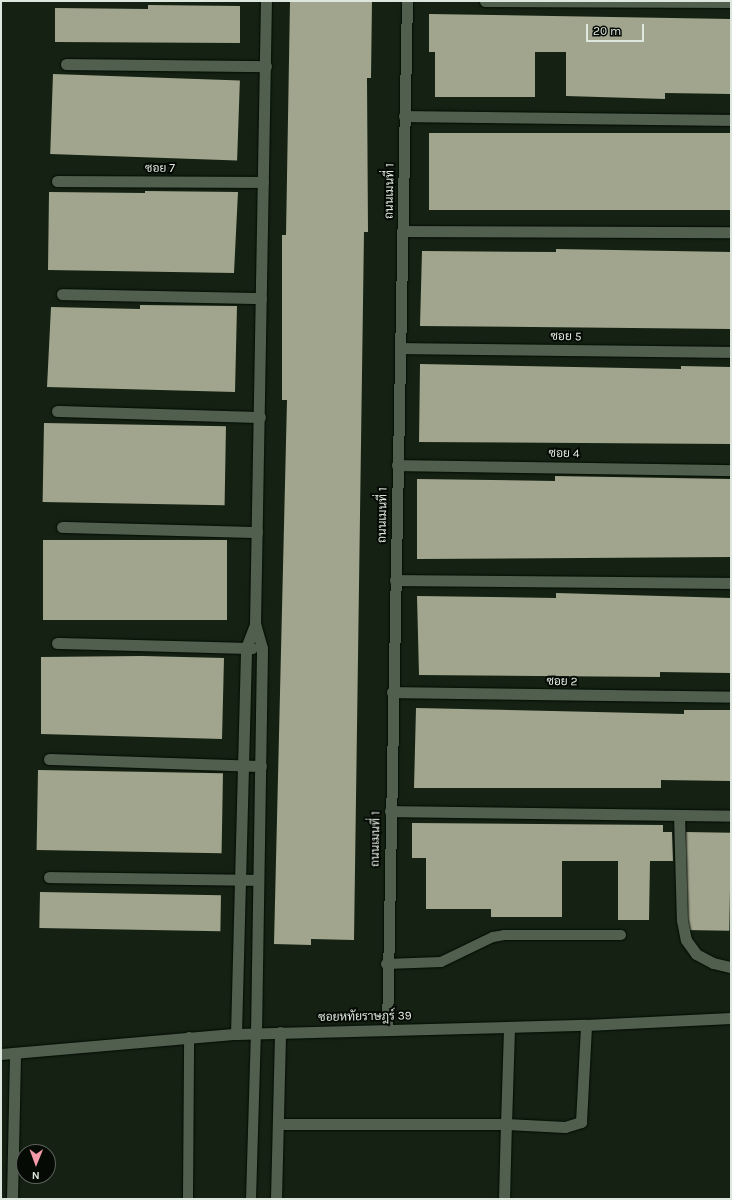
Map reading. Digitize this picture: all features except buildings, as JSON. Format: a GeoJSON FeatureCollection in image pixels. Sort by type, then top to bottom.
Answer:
{"type":"FeatureCollection","features":[{"type":"Feature","properties":{"kind":"street"},"geometry":{"type":"LineString","coordinates":[[256,1033],[262,648],[255,624],[260,417],[266,1]]}},
{"type":"Feature","properties":{"kind":"street","name":"ถนนเมนที่ 1"},"geometry":{"type":"LineString","coordinates":[[387,1030],[386,964],[407,1]]}},
{"type":"Feature","properties":{"kind":"street"},"geometry":{"type":"LineString","coordinates":[[485,1],[731,2]]}},
{"type":"Feature","properties":{"kind":"street"},"geometry":{"type":"LineString","coordinates":[[66,64],[266,66]]}},
{"type":"Feature","properties":{"kind":"street"},"geometry":{"type":"LineString","coordinates":[[404,116],[731,120]]}},
{"type":"Feature","properties":{"kind":"street","name":"ซอย 7"},"geometry":{"type":"LineString","coordinates":[[57,181],[263,182]]}},
{"type":"Feature","properties":{"kind":"street"},"geometry":{"type":"LineString","coordinates":[[402,231],[731,232]]}},
{"type":"Feature","properties":{"kind":"street"},"geometry":{"type":"LineString","coordinates":[[62,294],[261,298]]}},
{"type":"Feature","properties":{"kind":"street","name":"ซอย 5"},"geometry":{"type":"LineString","coordinates":[[400,348],[731,352]]}},
{"type":"Feature","properties":{"kind":"street"},"geometry":{"type":"LineString","coordinates":[[57,411],[260,417]]}},
{"type":"Feature","properties":{"kind":"street","name":"ซอย 4"},"geometry":{"type":"LineString","coordinates":[[397,465],[731,470]]}},
{"type":"Feature","properties":{"kind":"street"},"geometry":{"type":"LineString","coordinates":[[62,526],[257,532]]}},
{"type":"Feature","properties":{"kind":"street"},"geometry":{"type":"LineString","coordinates":[[395,580],[731,582]]}},
{"type":"Feature","properties":{"kind":"street"},"geometry":{"type":"LineString","coordinates":[[236,1034],[246,648],[255,624]]}},
{"type":"Feature","properties":{"kind":"street"},"geometry":{"type":"LineString","coordinates":[[57,644],[262,648]]}},
{"type":"Feature","properties":{"kind":"street","name":"ซอย 2"},"geometry":{"type":"LineString","coordinates":[[392,692],[731,698]]}},
{"type":"Feature","properties":{"kind":"street"},"geometry":{"type":"LineString","coordinates":[[49,759],[261,766]]}},
{"type":"Feature","properties":{"kind":"street"},"geometry":{"type":"LineString","coordinates":[[390,811],[731,816]]}},
{"type":"Feature","properties":{"kind":"street"},"geometry":{"type":"LineString","coordinates":[[679,815],[682,920],[686,940],[696,954],[713,963],[731,967]]}},
{"type":"Feature","properties":{"kind":"street"},"geometry":{"type":"LineString","coordinates":[[49,877],[258,880]]}},
{"type":"Feature","properties":{"kind":"street","name":"ซอยหทัยราษฎร์ 39"},"geometry":{"type":"LineString","coordinates":[[1,1054],[189,1037],[256,1033],[586,1025],[731,1018]]}},
{"type":"Feature","properties":{"kind":"street"},"geometry":{"type":"LineString","coordinates":[[279,1124],[506,1124],[565,1127],[581,1122],[586,1025]]}},
{"type":"Feature","properties":{"kind":"street"},"geometry":{"type":"LineString","coordinates":[[504,1199],[509,1027]]}},
{"type":"Feature","properties":{"kind":"street"},"geometry":{"type":"LineString","coordinates":[[276,1199],[279,1124],[280,1032]]}},
{"type":"Feature","properties":{"kind":"street"},"geometry":{"type":"LineString","coordinates":[[12,1199],[15,1053]]}},
{"type":"Feature","properties":{"kind":"lane"},"geometry":{"type":"LineString","coordinates":[[386,964],[441,962],[492,937],[504,935],[621,935]]}},
{"type":"Feature","properties":{"kind":"lane"},"geometry":{"type":"LineString","coordinates":[[251,1199],[256,1033]]}},
{"type":"Feature","properties":{"kind":"lane"},"geometry":{"type":"LineString","coordinates":[[188,1199],[189,1037]]}}]}
